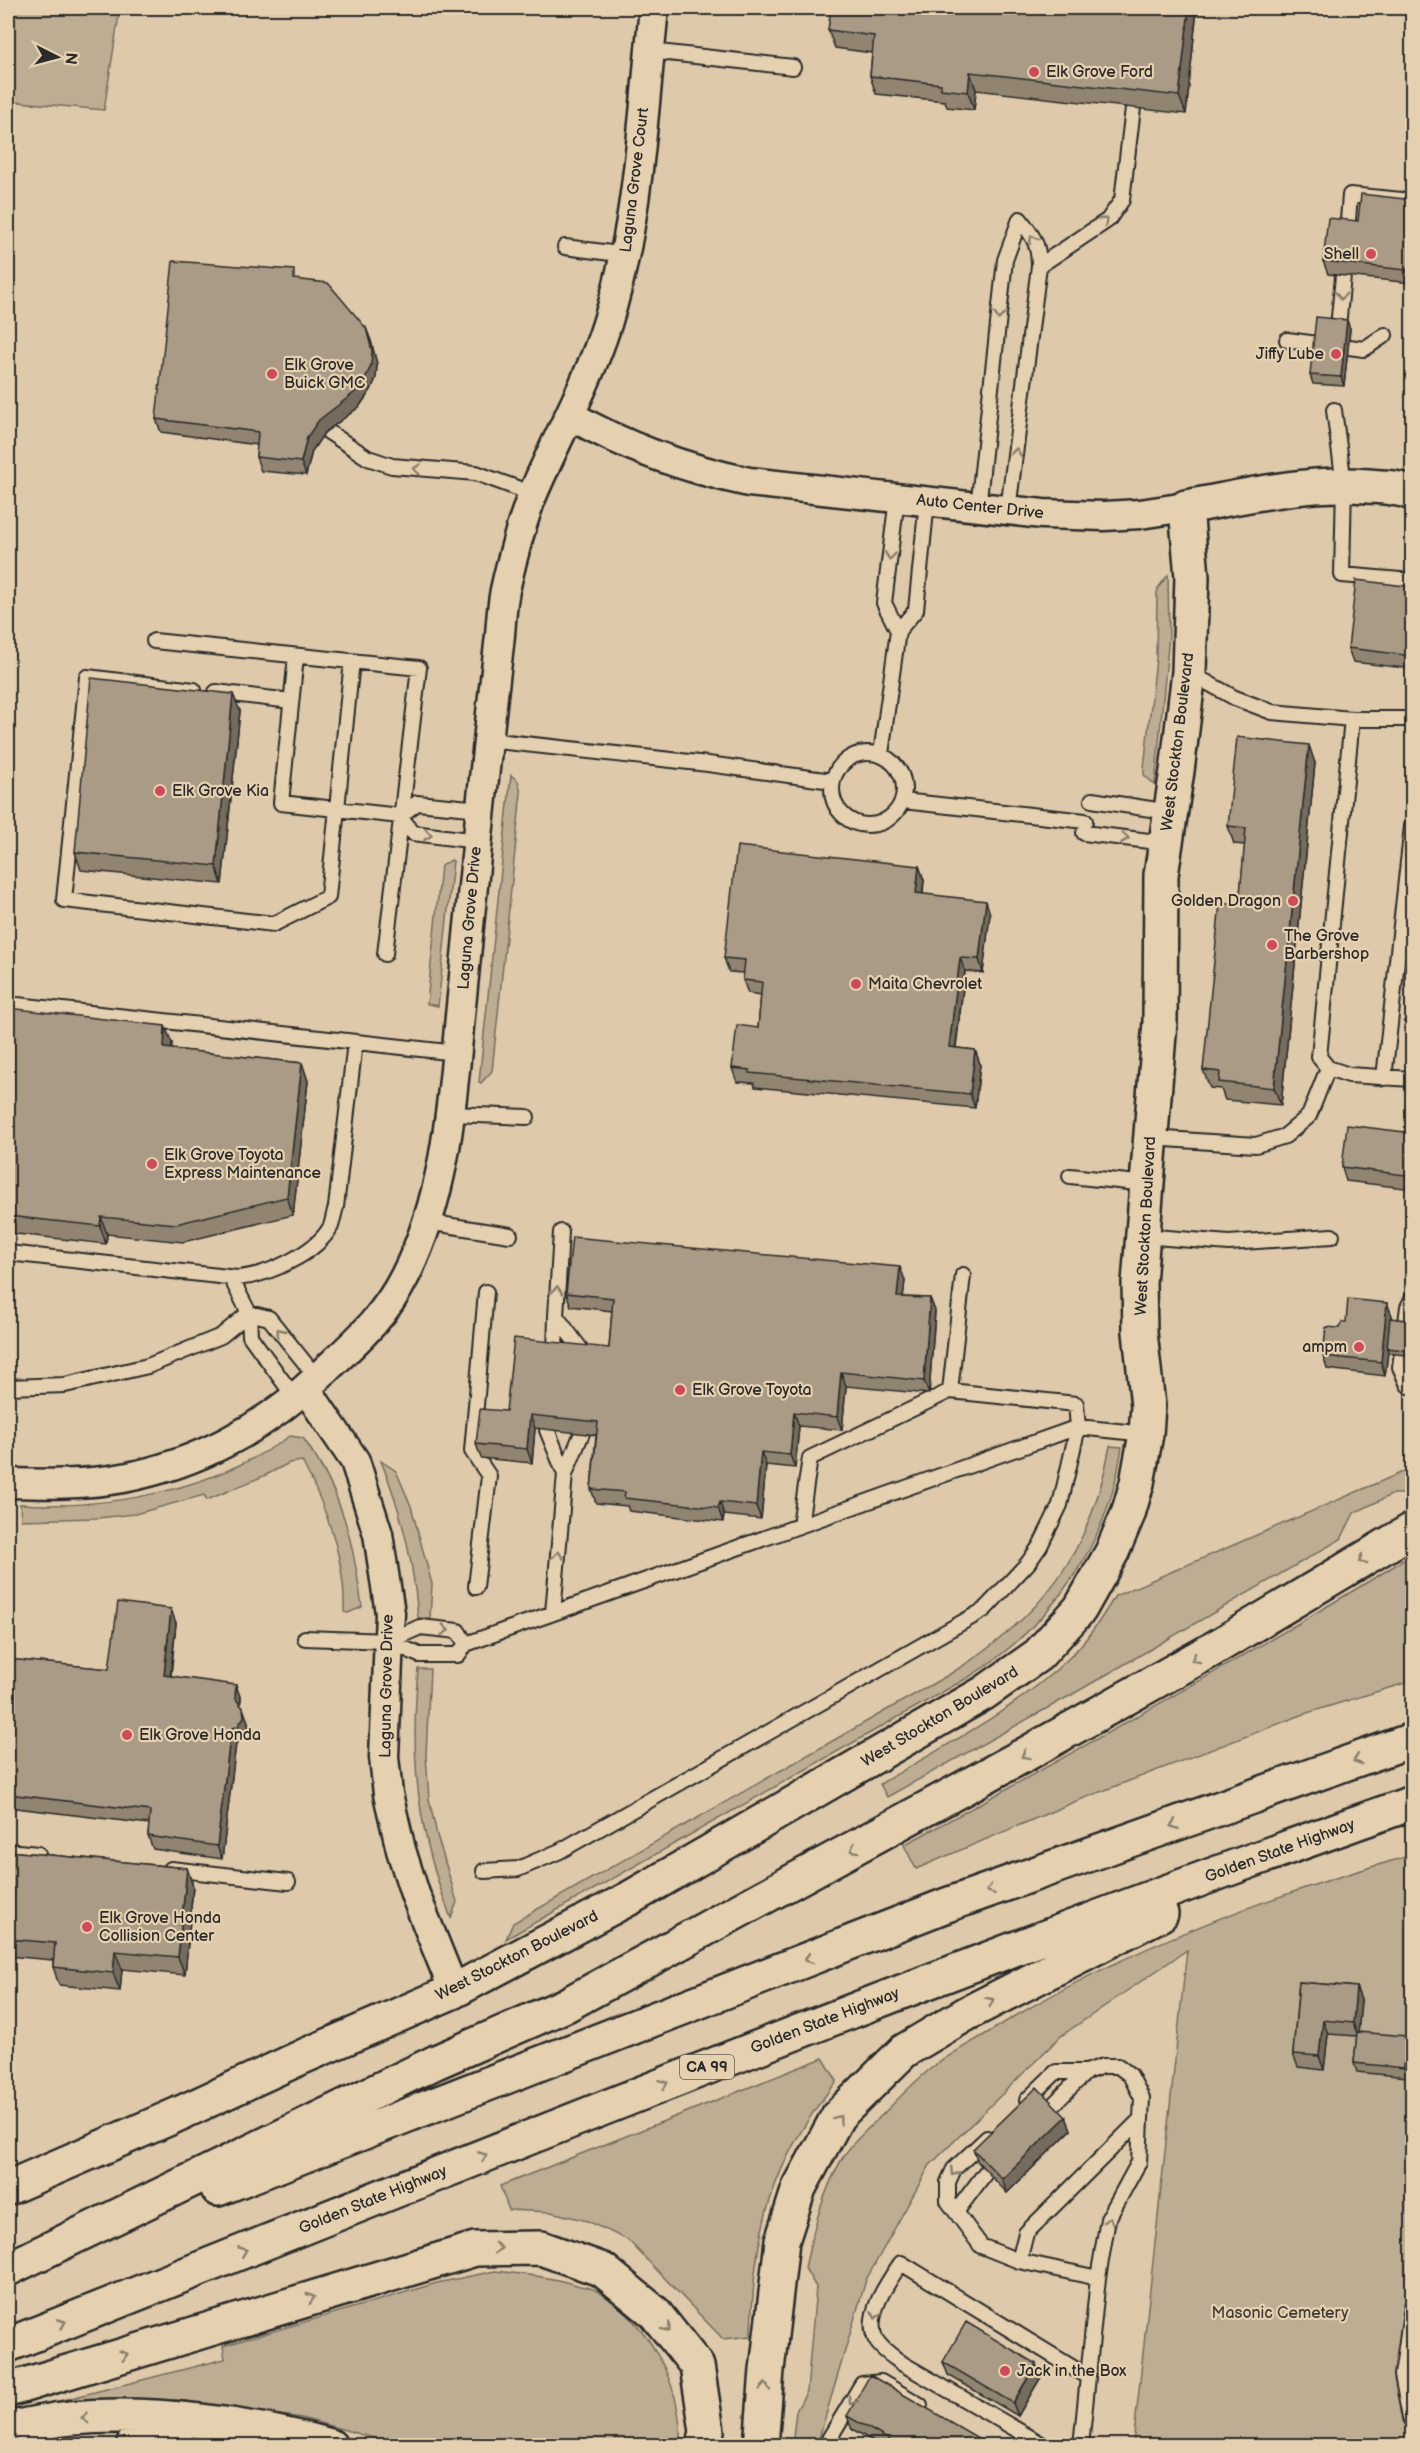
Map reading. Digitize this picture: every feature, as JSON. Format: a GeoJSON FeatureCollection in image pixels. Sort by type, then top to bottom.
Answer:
{"type":"FeatureCollection","features":[{"type":"Feature","properties":{"kind":"main road","name":"Auto Center Drive"},"geometry":{"type":"LineString","coordinates":[[1186,507],[1311,485],[1344,484],[1409,488]]}},
{"type":"Feature","properties":{"kind":"main road","name":"West Stockton Boulevard"},"geometry":{"type":"LineString","coordinates":[[8,2188],[454,1990],[630,1898],[984,1694],[1038,1655],[1080,1609],[1112,1552],[1128,1514],[1137,1483],[1146,1434],[1148,1406],[1140,1332],[1139,1283],[1160,1022],[1161,875],[1189,672],[1192,577],[1186,507]]}},
{"type":"Feature","properties":{"kind":"main road"},"geometry":{"type":"LineString","coordinates":[[8,2269],[436,2062],[566,2005],[1208,1652],[1413,1530]]}},
{"type":"Feature","properties":{"kind":"main road"},"geometry":{"type":"LineString","coordinates":[[8,2269],[944,1906],[1413,1740]]}},
{"type":"Feature","properties":{"kind":"main road","name":"Golden State Highway"},"geometry":{"type":"LineString","coordinates":[[8,2345],[844,2013],[1413,1803]]}},
{"type":"Feature","properties":{"kind":"main road"},"geometry":{"type":"LineString","coordinates":[[760,2445],[766,2370],[782,2241],[799,2188],[838,2116],[904,2051],[966,2014],[1300,1843]]}},
{"type":"Feature","properties":{"kind":"main road"},"geometry":{"type":"LineString","coordinates":[[8,2390],[476,2249],[541,2248],[603,2270],[654,2312],[697,2366],[707,2431],[704,2445]]}},
{"type":"Feature","properties":{"kind":"main road"},"geometry":{"type":"LineString","coordinates":[[8,2429],[70,2418],[132,2416],[213,2423],[330,2445]]}},
{"type":"Feature","properties":{"kind":"main road"},"geometry":{"type":"LineString","coordinates":[[133,2445],[137,2437],[150,2430],[229,2436],[265,2432]]}},
{"type":"Feature","properties":{"kind":"street","name":"Laguna Grove Court"},"geometry":{"type":"LineString","coordinates":[[570,415],[606,328],[626,255],[634,209],[654,8]]}},
{"type":"Feature","properties":{"kind":"street","name":"Laguna Grove Drive"},"geometry":{"type":"LineString","coordinates":[[8,1483],[69,1484],[122,1478],[175,1465],[224,1444],[248,1431],[306,1388],[356,1343],[380,1317],[404,1279],[428,1222],[442,1174],[451,1114],[503,596],[519,532],[533,494],[570,415]]}},
{"type":"Feature","properties":{"kind":"street","name":"Auto Center Drive"},"geometry":{"type":"LineString","coordinates":[[570,415],[594,429],[653,454],[708,474],[749,482],[978,508],[1104,516],[1140,514],[1186,507]]}},
{"type":"Feature","properties":{"kind":"street","name":"Laguna Grove Drive"},"geometry":{"type":"LineString","coordinates":[[306,1388],[355,1461],[367,1493],[378,1534],[390,1613],[384,1757],[388,1794],[401,1850],[415,1894],[454,1990]]}},
{"type":"Feature","properties":{"kind":"lane"},"geometry":{"type":"LineString","coordinates":[[650,51],[793,67]]}},
{"type":"Feature","properties":{"kind":"lane"},"geometry":{"type":"LineString","coordinates":[[1039,266],[1108,220],[1122,200],[1133,108]]}},
{"type":"Feature","properties":{"kind":"lane"},"geometry":{"type":"LineString","coordinates":[[1347,233],[1350,195],[1413,201]]}},
{"type":"Feature","properties":{"kind":"lane"},"geometry":{"type":"LineString","coordinates":[[978,508],[1005,260],[1020,219],[1032,235],[1039,250],[1039,266],[1008,510]]}},
{"type":"Feature","properties":{"kind":"lane"},"geometry":{"type":"LineString","coordinates":[[565,247],[626,255]]}},
{"type":"Feature","properties":{"kind":"lane"},"geometry":{"type":"LineString","coordinates":[[1339,316],[1343,276]]}},
{"type":"Feature","properties":{"kind":"lane"},"geometry":{"type":"LineString","coordinates":[[1348,347],[1364,349],[1385,335]]}},
{"type":"Feature","properties":{"kind":"lane"},"geometry":{"type":"LineString","coordinates":[[1287,340],[1318,344]]}},
{"type":"Feature","properties":{"kind":"lane"},"geometry":{"type":"LineString","coordinates":[[1334,410],[1344,484],[1342,575],[1413,581]]}},
{"type":"Feature","properties":{"kind":"lane"},"geometry":{"type":"LineString","coordinates":[[327,431],[368,458],[392,466],[476,474],[533,494]]}},
{"type":"Feature","properties":{"kind":"lane"},"geometry":{"type":"LineString","coordinates":[[897,498],[884,603],[898,631]]}},
{"type":"Feature","properties":{"kind":"lane"},"geometry":{"type":"LineString","coordinates":[[881,754],[898,631],[916,610],[927,501]]}},
{"type":"Feature","properties":{"kind":"lane"},"geometry":{"type":"LineString","coordinates":[[154,641],[419,668],[385,954]]}},
{"type":"Feature","properties":{"kind":"lane"},"geometry":{"type":"LineString","coordinates":[[296,656],[281,803],[400,816],[417,803],[481,809]]}},
{"type":"Feature","properties":{"kind":"lane"},"geometry":{"type":"LineString","coordinates":[[291,700],[87,677],[64,900],[274,924],[328,897],[352,662]]}},
{"type":"Feature","properties":{"kind":"lane"},"geometry":{"type":"LineString","coordinates":[[1189,672],[1235,698],[1272,712],[1352,719],[1413,718]]}},
{"type":"Feature","properties":{"kind":"lane"},"geometry":{"type":"LineString","coordinates":[[1352,719],[1319,1057],[1328,1068],[1349,1075],[1413,1079]]}},
{"type":"Feature","properties":{"kind":"lane"},"geometry":{"type":"LineString","coordinates":[[488,740],[708,764],[832,781]]}},
{"type":"Feature","properties":{"kind":"lane"},"geometry":{"type":"LineString","coordinates":[[860,752],[881,754],[898,767],[905,787],[903,801],[896,812],[885,822],[864,826],[845,818],[833,801],[832,781],[842,762],[860,752]]}},
{"type":"Feature","properties":{"kind":"lane"},"geometry":{"type":"LineString","coordinates":[[1092,800],[1168,828]]}},
{"type":"Feature","properties":{"kind":"lane"},"geometry":{"type":"LineString","coordinates":[[903,801],[1084,827],[1168,828]]}},
{"type":"Feature","properties":{"kind":"lane"},"geometry":{"type":"LineString","coordinates":[[400,816],[412,832],[477,841]]}},
{"type":"Feature","properties":{"kind":"lane"},"geometry":{"type":"LineString","coordinates":[[1384,1078],[1413,826]]}},
{"type":"Feature","properties":{"kind":"lane"},"geometry":{"type":"LineString","coordinates":[[8,1004],[457,1053]]}},
{"type":"Feature","properties":{"kind":"lane"},"geometry":{"type":"LineString","coordinates":[[8,1253],[231,1278],[253,1277],[291,1261],[325,1234],[331,1225],[336,1207],[356,1042]]}},
{"type":"Feature","properties":{"kind":"lane"},"geometry":{"type":"LineString","coordinates":[[1151,1138],[1256,1145],[1285,1136],[1309,1116],[1328,1068]]}},
{"type":"Feature","properties":{"kind":"lane"},"geometry":{"type":"LineString","coordinates":[[451,1114],[527,1117]]}},
{"type":"Feature","properties":{"kind":"lane"},"geometry":{"type":"LineString","coordinates":[[1070,1176],[1147,1184]]}},
{"type":"Feature","properties":{"kind":"lane"},"geometry":{"type":"LineString","coordinates":[[428,1222],[510,1235]]}},
{"type":"Feature","properties":{"kind":"lane"},"geometry":{"type":"LineString","coordinates":[[555,1356],[561,1232]]}},
{"type":"Feature","properties":{"kind":"lane"},"geometry":{"type":"LineString","coordinates":[[1143,1236],[1229,1243],[1332,1236]]}},
{"type":"Feature","properties":{"kind":"lane"},"geometry":{"type":"LineString","coordinates":[[951,1391],[963,1275]]}},
{"type":"Feature","properties":{"kind":"lane"},"geometry":{"type":"LineString","coordinates":[[231,1278],[249,1313],[250,1336],[306,1388]]}},
{"type":"Feature","properties":{"kind":"lane"},"geometry":{"type":"LineString","coordinates":[[476,1587],[489,1476],[472,1450],[486,1293]]}},
{"type":"Feature","properties":{"kind":"lane"},"geometry":{"type":"LineString","coordinates":[[1413,1299],[1408,1307],[1400,1367],[1408,1385],[1413,1387]]}},
{"type":"Feature","properties":{"kind":"lane"},"geometry":{"type":"LineString","coordinates":[[249,1313],[269,1318],[306,1388]]}},
{"type":"Feature","properties":{"kind":"lane"},"geometry":{"type":"LineString","coordinates":[[8,1387],[65,1385],[148,1366],[221,1336],[249,1313]]}},
{"type":"Feature","properties":{"kind":"lane"},"geometry":{"type":"LineString","coordinates":[[556,1316],[588,1359]]}},
{"type":"Feature","properties":{"kind":"lane"},"geometry":{"type":"LineString","coordinates":[[484,1871],[518,1869],[560,1851],[984,1610],[1028,1563],[1040,1546],[1060,1505],[1078,1427],[1076,1404],[951,1391],[810,1458],[800,1525]]}},
{"type":"Feature","properties":{"kind":"lane"},"geometry":{"type":"LineString","coordinates":[[305,1638],[390,1641],[419,1655],[458,1656],[466,1644],[1078,1427],[1146,1434]]}},
{"type":"Feature","properties":{"kind":"lane"},"geometry":{"type":"LineString","coordinates":[[547,1430],[565,1474]]}},
{"type":"Feature","properties":{"kind":"lane"},"geometry":{"type":"LineString","coordinates":[[553,1613],[565,1474],[582,1433]]}},
{"type":"Feature","properties":{"kind":"lane"},"geometry":{"type":"LineString","coordinates":[[390,1641],[420,1627],[458,1631],[466,1644]]}},
{"type":"Feature","properties":{"kind":"lane"},"geometry":{"type":"LineString","coordinates":[[8,1851],[54,1856]]}},
{"type":"Feature","properties":{"kind":"lane"},"geometry":{"type":"LineString","coordinates":[[159,1867],[288,1882]]}},
{"type":"Feature","properties":{"kind":"lane"},"geometry":{"type":"LineString","coordinates":[[1014,2112],[1056,2072],[1086,2072],[1103,2066],[1118,2066],[1130,2075],[1142,2098],[1139,2162],[1108,2219],[1098,2278],[1081,2445]]}},
{"type":"Feature","properties":{"kind":"lane"},"geometry":{"type":"LineString","coordinates":[[1028,2129],[1086,2072]]}},
{"type":"Feature","properties":{"kind":"lane"},"geometry":{"type":"LineString","coordinates":[[1019,2261],[1026,2234],[1141,2119]]}},
{"type":"Feature","properties":{"kind":"lane"},"geometry":{"type":"LineString","coordinates":[[996,2129],[954,2169],[948,2182],[948,2201],[981,2246],[1019,2261],[1098,2278]]}},
{"type":"Feature","properties":{"kind":"lane"},"geometry":{"type":"LineString","coordinates":[[956,2212],[986,2172],[1011,2146]]}},
{"type":"Feature","properties":{"kind":"lane"},"geometry":{"type":"LineString","coordinates":[[1045,2445],[903,2364],[885,2350],[875,2337],[873,2322],[878,2303],[901,2263],[1088,2377]]}},
{"type":"Feature","properties":{"kind":"lane"},"geometry":{"type":"LineString","coordinates":[[1413,2306],[1402,2375],[1410,2418],[1413,2418]]}},
{"type":"Feature","properties":{"kind":"lane"},"geometry":{"type":"LineString","coordinates":[[829,2445],[829,2439],[862,2384],[881,2382],[930,2411]]}},
{"type":"Feature","properties":{"kind":"green space"},"geometry":{"type":"Polygon","coordinates":[[[8,8],[120,8],[104,110],[8,101],[8,8]]]}},
{"type":"Feature","properties":{"kind":"green space"},"geometry":{"type":"Polygon","coordinates":[[[1168,575],[1169,635],[1155,785],[1144,775],[1144,768],[1156,659],[1157,594],[1158,588],[1168,575]]]}},
{"type":"Feature","properties":{"kind":"green space"},"geometry":{"type":"Polygon","coordinates":[[[511,775],[518,781],[521,793],[492,1071],[481,1083],[479,1082],[511,775]]]}},
{"type":"Feature","properties":{"kind":"green space"},"geometry":{"type":"Polygon","coordinates":[[[453,861],[438,1006],[427,1004],[441,866],[453,861]]]}},
{"type":"Feature","properties":{"kind":"green space"},"geometry":{"type":"Polygon","coordinates":[[[290,1436],[303,1438],[317,1459],[337,1498],[344,1518],[355,1560],[362,1607],[348,1613],[344,1612],[342,1573],[333,1534],[302,1461],[289,1463],[207,1500],[204,1495],[135,1514],[98,1518],[21,1520],[20,1504],[55,1505],[126,1499],[195,1482],[228,1470],[290,1436]]]}},
{"type":"Feature","properties":{"kind":"green space"},"geometry":{"type":"Polygon","coordinates":[[[1110,1446],[1122,1447],[1115,1483],[1104,1517],[1089,1549],[1071,1579],[1050,1607],[1026,1633],[999,1656],[969,1677],[506,1939],[513,1923],[950,1674],[983,1652],[1036,1605],[1057,1579],[1075,1551],[1090,1519],[1110,1446]]]}},
{"type":"Feature","properties":{"kind":"green space"},"geometry":{"type":"Polygon","coordinates":[[[381,1461],[396,1471],[411,1506],[432,1584],[430,1618],[418,1618],[406,1538],[381,1461]]]}},
{"type":"Feature","properties":{"kind":"green space"},"geometry":{"type":"Polygon","coordinates":[[[1412,1468],[1412,1494],[1393,1494],[1354,1513],[1341,1539],[1073,1694],[887,1797],[880,1784],[978,1727],[1047,1678],[1082,1645],[1115,1596],[1412,1468]]]}},
{"type":"Feature","properties":{"kind":"green space"},"geometry":{"type":"Polygon","coordinates":[[[1412,1555],[1412,1681],[1307,1713],[1074,1802],[916,1869],[904,1845],[1160,1703],[1412,1555]]]}},
{"type":"Feature","properties":{"kind":"green space"},"geometry":{"type":"Polygon","coordinates":[[[418,1669],[430,1669],[426,1755],[429,1799],[457,1902],[451,1918],[430,1855],[419,1795],[415,1734],[418,1669]]]}},
{"type":"Feature","properties":{"kind":"green space","name":"Masonic Cemetery"},"geometry":{"type":"Polygon","coordinates":[[[1412,1855],[1412,2445],[1133,2445],[1187,1950],[1061,2036],[930,2165],[866,2280],[817,2445],[792,2446],[796,2411],[807,2391],[816,2287],[805,2268],[819,2211],[836,2170],[847,2151],[911,2086],[945,2059],[1043,2000],[1145,1950],[1250,1907],[1412,1855]]]}},
{"type":"Feature","properties":{"kind":"green space"},"geometry":{"type":"Polygon","coordinates":[[[823,2058],[837,2081],[814,2110],[796,2140],[781,2170],[770,2200],[756,2265],[751,2336],[723,2339],[628,2240],[587,2221],[551,2212],[509,2210],[500,2186],[823,2058]]]}},
{"type":"Feature","properties":{"kind":"green space"},"geometry":{"type":"Polygon","coordinates":[[[495,2271],[548,2278],[589,2288],[616,2304],[647,2338],[669,2379],[676,2400],[680,2445],[402,2446],[302,2418],[178,2400],[98,2399],[8,2414],[225,2359],[223,2346],[437,2283],[495,2271]]]}},
{"type":"Feature","properties":{"kind":"building","name":"Elk Grove Ford"},"geometry":{"type":"Polygon","coordinates":[[[831,8],[1189,8],[1179,96],[970,72],[968,92],[941,89],[941,84],[870,76],[874,36],[828,30],[831,8]]]}},
{"type":"Feature","properties":{"kind":"building","name":"Shell"},"geometry":{"type":"Polygon","coordinates":[[[1361,194],[1413,200],[1413,265],[1406,270],[1323,261],[1328,218],[1358,221],[1361,194]]]}},
{"type":"Feature","properties":{"kind":"building","name":"Elk Grove Buick GMC"},"geometry":{"type":"Polygon","coordinates":[[[173,261],[294,270],[294,279],[328,283],[366,328],[372,351],[371,365],[366,377],[354,393],[319,420],[307,437],[301,462],[256,457],[258,432],[156,419],[173,261]]]}},
{"type":"Feature","properties":{"kind":"building"},"geometry":{"type":"Polygon","coordinates":[[[1316,317],[1347,320],[1341,377],[1310,375],[1316,317]]]}},
{"type":"Feature","properties":{"kind":"building"},"geometry":{"type":"Polygon","coordinates":[[[1356,580],[1413,587],[1413,656],[1348,648],[1356,580]]]}},
{"type":"Feature","properties":{"kind":"building","name":"Elk Grove Kia"},"geometry":{"type":"Polygon","coordinates":[[[91,678],[233,694],[216,866],[75,852],[91,678]]]}},
{"type":"Feature","properties":{"kind":"building"},"geometry":{"type":"Polygon","coordinates":[[[1237,737],[1309,745],[1274,1088],[1219,1082],[1220,1072],[1203,1070],[1220,903],[1239,905],[1246,828],[1228,826],[1237,737]]]}},
{"type":"Feature","properties":{"kind":"building","name":"Maita Chevrolet"},"geometry":{"type":"Polygon","coordinates":[[[737,846],[919,866],[916,893],[986,901],[979,959],[960,958],[949,1047],[975,1050],[970,1094],[750,1073],[750,1070],[732,1068],[737,1025],[758,1028],[762,982],[743,980],[745,960],[724,958],[737,846]]]}},
{"type":"Feature","properties":{"kind":"building"},"geometry":{"type":"Polygon","coordinates":[[[8,1008],[165,1026],[164,1048],[302,1063],[287,1197],[176,1224],[101,1217],[100,1226],[8,1216],[8,1008]]]}},
{"type":"Feature","properties":{"kind":"building"},"geometry":{"type":"Polygon","coordinates":[[[1347,1125],[1413,1133],[1413,1176],[1342,1167],[1347,1125]]]}},
{"type":"Feature","properties":{"kind":"building","name":"Elk Grove Toyota"},"geometry":{"type":"Polygon","coordinates":[[[572,1237],[900,1267],[897,1297],[930,1298],[924,1381],[841,1372],[837,1417],[794,1412],[790,1455],[761,1452],[756,1506],[720,1502],[718,1508],[624,1498],[625,1492],[591,1489],[598,1422],[530,1415],[527,1449],[476,1444],[480,1409],[506,1411],[514,1338],[609,1348],[613,1298],[566,1293],[572,1237]]]}},
{"type":"Feature","properties":{"kind":"building","name":"ampm"},"geometry":{"type":"Polygon","coordinates":[[[1348,1299],[1387,1303],[1381,1362],[1323,1356],[1326,1327],[1339,1328],[1342,1322],[1346,1322],[1348,1299]]]}},
{"type":"Feature","properties":{"kind":"building"},"geometry":{"type":"Polygon","coordinates":[[[1390,1318],[1413,1321],[1413,1351],[1387,1348],[1390,1318]]]}},
{"type":"Feature","properties":{"kind":"building","name":"Elk Grove Honda"},"geometry":{"type":"Polygon","coordinates":[[[118,1602],[171,1609],[164,1675],[236,1685],[235,1698],[243,1708],[244,1717],[238,1726],[231,1729],[217,1846],[148,1836],[150,1811],[8,1794],[8,1659],[109,1669],[118,1602]]]}},
{"type":"Feature","properties":{"kind":"building"},"geometry":{"type":"Polygon","coordinates":[[[8,1851],[187,1868],[178,1957],[115,1951],[113,1973],[53,1967],[55,1943],[8,1939],[8,1851]]]}},
{"type":"Feature","properties":{"kind":"building"},"geometry":{"type":"Polygon","coordinates":[[[1299,1982],[1356,1987],[1353,2023],[1323,2020],[1319,2056],[1293,2054],[1299,1982]]]}},
{"type":"Feature","properties":{"kind":"building"},"geometry":{"type":"Polygon","coordinates":[[[1357,2032],[1407,2036],[1404,2068],[1354,2063],[1357,2032]]]}},
{"type":"Feature","properties":{"kind":"building"},"geometry":{"type":"Polygon","coordinates":[[[1037,2087],[1066,2117],[1002,2179],[973,2149],[1037,2087]]]}},
{"type":"Feature","properties":{"kind":"building"},"geometry":{"type":"Polygon","coordinates":[[[966,2322],[1036,2364],[1013,2403],[943,2362],[966,2322]]]}},
{"type":"Feature","properties":{"kind":"building"},"geometry":{"type":"Polygon","coordinates":[[[870,2375],[990,2445],[898,2445],[847,2416],[870,2375]]]}},
{"type":"Feature","properties":{"kind":"place","name":"Elk Grove Ford"},"geometry":{"type":"Point","coordinates":[1034,72]}},
{"type":"Feature","properties":{"kind":"place","name":"Shell"},"geometry":{"type":"Point","coordinates":[1371,254]}},
{"type":"Feature","properties":{"kind":"place","name":"Jiffy Lube"},"geometry":{"type":"Point","coordinates":[1336,354]}},
{"type":"Feature","properties":{"kind":"place","name":"Elk Grove Buick GMC"},"geometry":{"type":"Point","coordinates":[272,374]}},
{"type":"Feature","properties":{"kind":"place","name":"Elk Grove Kia"},"geometry":{"type":"Point","coordinates":[160,791]}},
{"type":"Feature","properties":{"kind":"place","name":"Golden Dragon"},"geometry":{"type":"Point","coordinates":[1293,901]}},
{"type":"Feature","properties":{"kind":"place","name":"The Grove Barbershop"},"geometry":{"type":"Point","coordinates":[1272,945]}},
{"type":"Feature","properties":{"kind":"place","name":"Maita Chevrolet"},"geometry":{"type":"Point","coordinates":[856,984]}},
{"type":"Feature","properties":{"kind":"place","name":"Elk Grove Toyota Express Maintenance"},"geometry":{"type":"Point","coordinates":[152,1164]}},
{"type":"Feature","properties":{"kind":"place","name":"ampm"},"geometry":{"type":"Point","coordinates":[1359,1347]}},
{"type":"Feature","properties":{"kind":"place","name":"Elk Grove Toyota"},"geometry":{"type":"Point","coordinates":[680,1390]}},
{"type":"Feature","properties":{"kind":"place","name":"Elk Grove Honda"},"geometry":{"type":"Point","coordinates":[127,1735]}},
{"type":"Feature","properties":{"kind":"place","name":"Elk Grove Honda Collision Center"},"geometry":{"type":"Point","coordinates":[87,1927]}},
{"type":"Feature","properties":{"kind":"place","name":"Jack in the Box"},"geometry":{"type":"Point","coordinates":[1005,2371]}}]}
